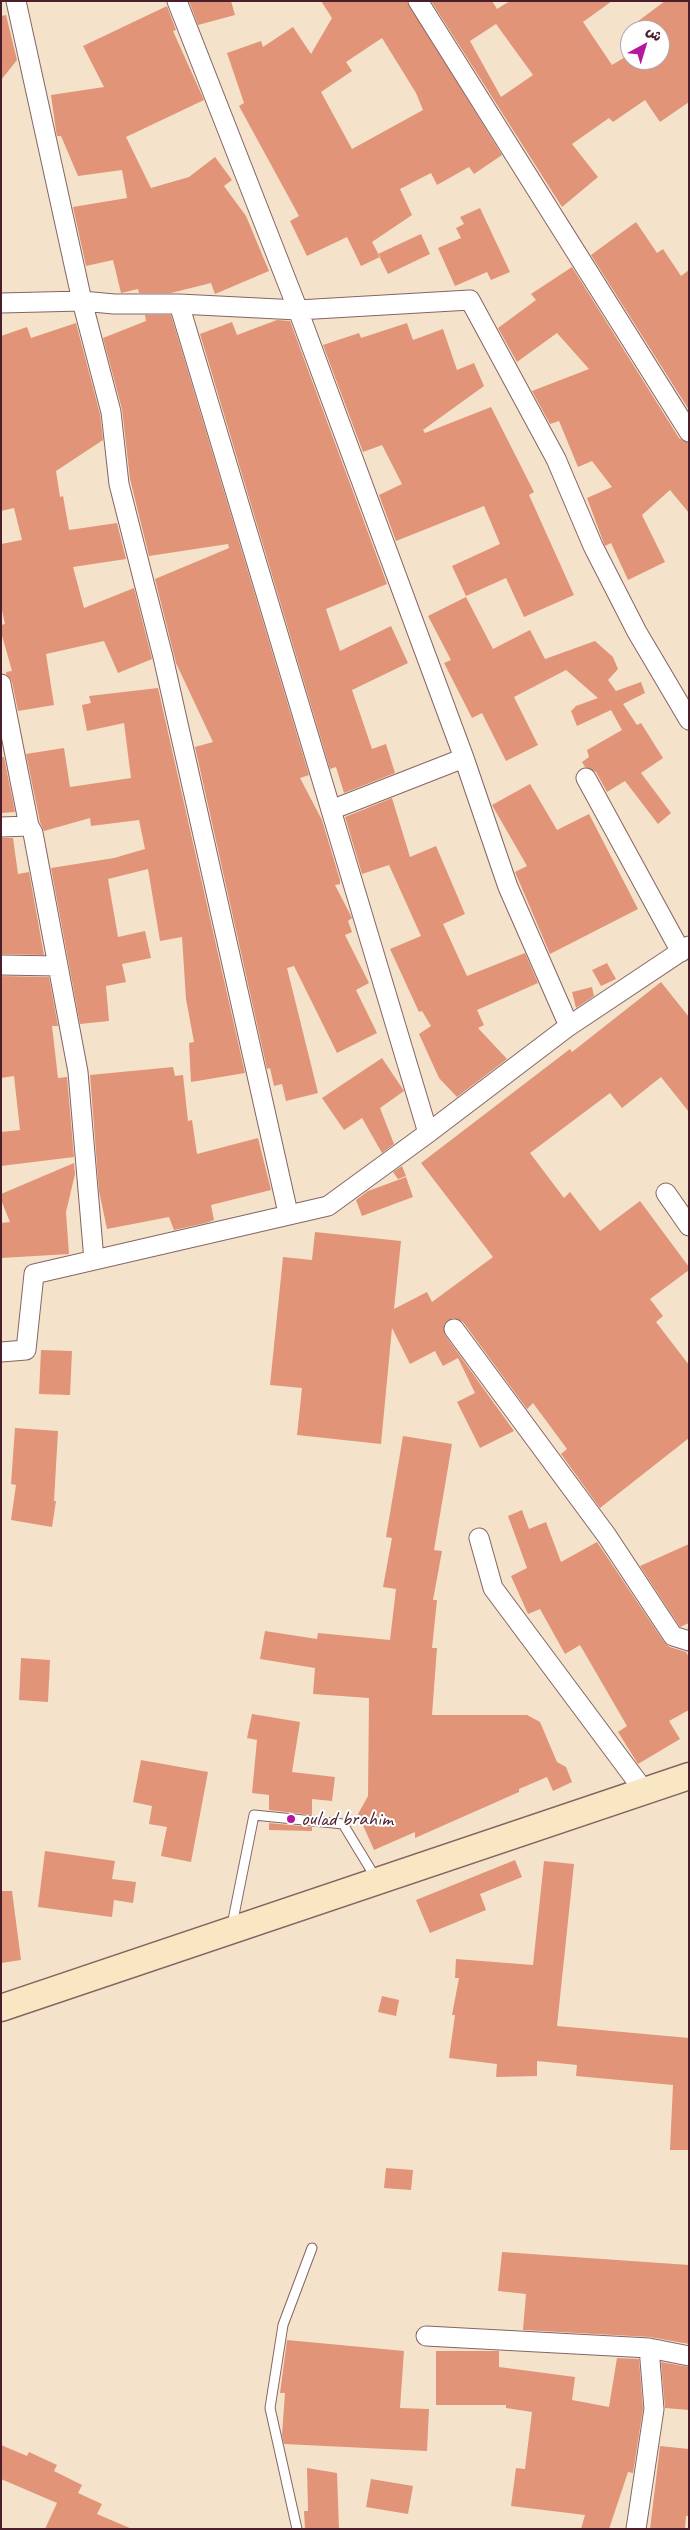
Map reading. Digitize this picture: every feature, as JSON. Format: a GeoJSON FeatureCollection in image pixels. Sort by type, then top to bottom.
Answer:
{"type":"FeatureCollection","features":[{"type":"Feature","properties":{"kind":"main road"},"geometry":{"type":"LineString","coordinates":[[1,2008],[689,1776]]}},
{"type":"Feature","properties":{"kind":"street"},"geometry":{"type":"LineString","coordinates":[[16,1],[82,301],[111,412],[119,484],[163,656],[288,1213]]}},
{"type":"Feature","properties":{"kind":"street"},"geometry":{"type":"LineString","coordinates":[[177,1],[298,310],[464,758],[508,887],[568,1026]]}},
{"type":"Feature","properties":{"kind":"street"},"geometry":{"type":"LineString","coordinates":[[418,1],[689,432]]}},
{"type":"Feature","properties":{"kind":"street"},"geometry":{"type":"LineString","coordinates":[[1,303],[82,301],[114,304],[179,304],[298,310],[470,300],[556,459],[593,546],[637,632],[689,720]]}},
{"type":"Feature","properties":{"kind":"street"},"geometry":{"type":"LineString","coordinates":[[179,304],[428,1133]]}},
{"type":"Feature","properties":{"kind":"street"},"geometry":{"type":"LineString","coordinates":[[1,684],[29,826],[33,833],[78,1072],[94,1260]]}},
{"type":"Feature","properties":{"kind":"street"},"geometry":{"type":"LineString","coordinates":[[331,810],[464,758]]}},
{"type":"Feature","properties":{"kind":"street"},"geometry":{"type":"LineString","coordinates":[[1,1352],[26,1350],[34,1274],[288,1213],[328,1206],[428,1133],[568,1026],[685,949],[586,778]]}},
{"type":"Feature","properties":{"kind":"street"},"geometry":{"type":"LineString","coordinates":[[1,827],[29,826]]}},
{"type":"Feature","properties":{"kind":"street"},"geometry":{"type":"LineString","coordinates":[[1,964],[58,966]]}},
{"type":"Feature","properties":{"kind":"street"},"geometry":{"type":"LineString","coordinates":[[666,1193],[689,1226]]}},
{"type":"Feature","properties":{"kind":"street"},"geometry":{"type":"LineString","coordinates":[[454,1328],[607,1536],[673,1636],[689,1641]]}},
{"type":"Feature","properties":{"kind":"street"},"geometry":{"type":"LineString","coordinates":[[479,1538],[493,1588],[644,1792]]}},
{"type":"Feature","properties":{"kind":"street"},"geometry":{"type":"LineString","coordinates":[[426,2336],[649,2348],[689,2356]]}},
{"type":"Feature","properties":{"kind":"street"},"geometry":{"type":"LineString","coordinates":[[636,2529],[654,2409],[649,2348]]}},
{"type":"Feature","properties":{"kind":"lane"},"geometry":{"type":"LineString","coordinates":[[230,1932],[254,1815],[343,1824],[378,1882]]}},
{"type":"Feature","properties":{"kind":"lane"},"geometry":{"type":"LineString","coordinates":[[297,2529],[270,2408],[283,2325],[312,2248]]}},
{"type":"Feature","properties":{"kind":"building"},"geometry":{"type":"Polygon","coordinates":[[[189,1],[231,1],[235,15],[198,25],[189,1]]]}},
{"type":"Feature","properties":{"kind":"building"},"geometry":{"type":"Polygon","coordinates":[[[321,1],[407,1],[502,155],[474,174],[469,167],[437,185],[431,173],[400,189],[412,215],[372,242],[380,257],[361,266],[347,237],[307,256],[290,221],[299,216],[239,106],[244,103],[227,53],[261,41],[263,47],[293,27],[311,54],[332,18],[321,1]],[[382,38],[346,62],[352,71],[321,92],[352,149],[423,110],[416,93],[382,38]]]}},
{"type":"Feature","properties":{"kind":"building"},"geometry":{"type":"Polygon","coordinates":[[[431,1],[492,1],[497,9],[510,1],[612,1],[583,22],[612,65],[620,60],[620,70],[670,70],[670,20],[640,20],[665,1],[689,1],[689,102],[660,122],[645,100],[613,122],[609,118],[572,144],[598,177],[562,207],[431,1]],[[496,24],[470,41],[501,97],[533,75],[496,24]]]}},
{"type":"Feature","properties":{"kind":"building"},"geometry":{"type":"Polygon","coordinates":[[[167,6],[176,30],[173,31],[204,100],[126,137],[151,188],[189,177],[215,157],[232,180],[224,186],[246,216],[269,271],[215,294],[211,283],[171,293],[139,293],[138,289],[121,293],[113,260],[86,266],[73,207],[127,198],[122,170],[78,176],[61,136],[57,136],[56,131],[51,95],[104,87],[83,46],[167,6]]]}},
{"type":"Feature","properties":{"kind":"building"},"geometry":{"type":"Polygon","coordinates":[[[6,15],[17,60],[1,80],[1,16],[6,15]]]}},
{"type":"Feature","properties":{"kind":"building"},"geometry":{"type":"Polygon","coordinates":[[[480,208],[510,272],[491,280],[487,272],[455,286],[438,248],[461,238],[456,228],[464,224],[460,217],[480,208]]]}},
{"type":"Feature","properties":{"kind":"building"},"geometry":{"type":"Polygon","coordinates":[[[636,222],[657,253],[663,249],[681,276],[689,270],[689,410],[591,255],[636,222]]]}},
{"type":"Feature","properties":{"kind":"building"},"geometry":{"type":"Polygon","coordinates":[[[421,234],[430,254],[388,274],[378,254],[421,234]]]}},
{"type":"Feature","properties":{"kind":"building"},"geometry":{"type":"Polygon","coordinates":[[[572,267],[679,438],[689,443],[689,513],[670,490],[642,515],[665,562],[628,580],[611,543],[605,546],[587,498],[612,487],[592,461],[578,467],[559,421],[550,424],[532,391],[589,369],[557,333],[517,362],[498,328],[536,300],[531,294],[572,267]]]}},
{"type":"Feature","properties":{"kind":"building"},"geometry":{"type":"Polygon","coordinates":[[[145,315],[171,315],[309,775],[300,778],[322,820],[340,880],[340,884],[335,885],[352,918],[348,921],[352,932],[345,935],[369,983],[356,990],[377,1033],[337,1053],[294,966],[287,968],[318,1093],[286,1101],[282,1084],[274,1086],[270,1068],[267,1069],[195,747],[213,742],[176,663],[155,579],[229,548],[228,544],[149,556],[130,479],[122,409],[103,338],[146,321],[145,315]]]}},
{"type":"Feature","properties":{"kind":"building"},"geometry":{"type":"Polygon","coordinates":[[[277,320],[290,321],[387,584],[326,609],[340,651],[391,626],[408,663],[352,690],[372,749],[386,744],[395,773],[344,793],[336,767],[330,769],[200,334],[232,322],[237,335],[277,320]]]}},
{"type":"Feature","properties":{"kind":"building"},"geometry":{"type":"Polygon","coordinates":[[[76,323],[100,414],[103,440],[56,471],[60,497],[63,496],[69,530],[117,523],[126,559],[73,567],[84,608],[134,588],[152,659],[118,673],[104,641],[46,654],[54,705],[18,711],[12,682],[6,674],[6,672],[12,671],[1,632],[1,625],[5,624],[1,606],[1,544],[22,540],[14,508],[1,511],[1,336],[27,327],[31,338],[76,323]]]}},
{"type":"Feature","properties":{"kind":"building"},"geometry":{"type":"Polygon","coordinates":[[[407,323],[413,340],[443,329],[457,370],[474,363],[484,386],[423,430],[425,433],[491,407],[534,492],[529,495],[574,595],[524,617],[506,578],[466,596],[452,566],[500,544],[484,506],[396,541],[379,495],[402,484],[382,445],[363,452],[323,345],[359,333],[361,338],[407,323]]]}},
{"type":"Feature","properties":{"kind":"building"},"geometry":{"type":"Polygon","coordinates":[[[466,597],[493,649],[530,630],[545,659],[595,641],[613,657],[618,669],[608,680],[616,691],[641,682],[645,693],[623,704],[637,725],[641,723],[663,758],[641,773],[671,813],[658,824],[625,781],[607,792],[596,772],[585,767],[582,762],[589,757],[587,750],[622,730],[611,710],[577,726],[571,711],[576,706],[598,698],[566,670],[514,697],[538,745],[506,761],[482,713],[472,718],[444,663],[451,660],[428,616],[466,597]]]}},
{"type":"Feature","properties":{"kind":"building"},"geometry":{"type":"Polygon","coordinates":[[[158,688],[245,1073],[191,1082],[189,1043],[194,1042],[186,999],[182,937],[160,941],[148,869],[108,879],[118,937],[145,931],[151,958],[122,964],[126,982],[106,986],[109,1021],[80,1024],[51,868],[114,858],[145,849],[139,820],[91,826],[90,818],[44,831],[40,822],[26,754],[64,748],[70,787],[131,778],[124,723],[87,731],[82,705],[91,703],[89,696],[158,688]]]}},
{"type":"Feature","properties":{"kind":"building"},"geometry":{"type":"Polygon","coordinates":[[[1,757],[4,757],[15,812],[1,813],[1,757]]]}},
{"type":"Feature","properties":{"kind":"building"},"geometry":{"type":"Polygon","coordinates":[[[530,784],[557,830],[589,814],[638,909],[550,954],[515,872],[527,866],[492,805],[530,784]]]}},
{"type":"Feature","properties":{"kind":"building"},"geometry":{"type":"Polygon","coordinates":[[[392,798],[410,857],[436,846],[465,914],[443,924],[467,976],[525,953],[538,983],[477,1010],[484,1025],[478,1028],[507,1059],[457,1097],[439,1078],[419,1034],[431,1026],[422,1011],[419,1012],[390,949],[421,936],[389,865],[362,874],[345,817],[392,798]]]}},
{"type":"Feature","properties":{"kind":"building"},"geometry":{"type":"Polygon","coordinates":[[[1,838],[13,838],[18,874],[29,872],[44,955],[1,954],[1,838]]]}},
{"type":"Feature","properties":{"kind":"building"},"geometry":{"type":"Polygon","coordinates":[[[607,963],[616,979],[601,986],[592,970],[607,963]]]}},
{"type":"Feature","properties":{"kind":"building"},"geometry":{"type":"Polygon","coordinates":[[[1,976],[49,977],[58,1026],[52,1026],[58,1078],[67,1077],[74,1157],[1,1166],[1,1132],[20,1130],[14,1076],[1,1078],[1,976]]]}},
{"type":"Feature","properties":{"kind":"building"},"geometry":{"type":"Polygon","coordinates":[[[661,982],[689,1017],[689,1112],[661,1077],[622,1108],[610,1093],[530,1153],[564,1198],[570,1192],[600,1231],[640,1201],[689,1267],[689,1270],[650,1299],[663,1316],[656,1322],[689,1365],[689,1438],[600,1508],[561,1454],[567,1449],[533,1403],[527,1409],[463,1322],[453,1318],[444,1324],[445,1335],[514,1431],[480,1448],[457,1402],[475,1393],[458,1358],[443,1366],[435,1351],[410,1364],[392,1328],[381,1444],[297,1435],[302,1388],[270,1385],[283,1257],[312,1260],[315,1232],[401,1241],[394,1309],[427,1292],[432,1302],[493,1257],[421,1163],[570,1049],[572,1052],[661,982]]]}},
{"type":"Feature","properties":{"kind":"building"},"geometry":{"type":"Polygon","coordinates":[[[592,987],[594,996],[576,1008],[572,992],[592,987]]]}},
{"type":"Feature","properties":{"kind":"building"},"geometry":{"type":"Polygon","coordinates":[[[382,1058],[404,1091],[380,1108],[394,1144],[382,1153],[362,1118],[344,1130],[322,1098],[382,1058]]]}},
{"type":"Feature","properties":{"kind":"building"},"geometry":{"type":"Polygon","coordinates":[[[173,1067],[175,1076],[183,1075],[188,1121],[192,1120],[197,1154],[258,1138],[271,1190],[211,1205],[214,1220],[206,1223],[174,1230],[169,1217],[107,1229],[99,1191],[90,1075],[173,1067]]]}},
{"type":"Feature","properties":{"kind":"building"},"geometry":{"type":"Polygon","coordinates":[[[74,1163],[75,1174],[66,1212],[69,1254],[1,1258],[1,1223],[10,1222],[1,1200],[1,1194],[74,1163]]]}},
{"type":"Feature","properties":{"kind":"building"},"geometry":{"type":"Polygon","coordinates":[[[402,1166],[406,1176],[398,1179],[393,1172],[402,1166]]]}},
{"type":"Feature","properties":{"kind":"building"},"geometry":{"type":"Polygon","coordinates":[[[406,1177],[413,1197],[362,1216],[356,1200],[368,1191],[406,1177]]]}},
{"type":"Feature","properties":{"kind":"building"},"geometry":{"type":"Polygon","coordinates":[[[41,1350],[72,1351],[70,1395],[39,1394],[41,1350]]]}},
{"type":"Feature","properties":{"kind":"building"},"geometry":{"type":"Polygon","coordinates":[[[15,1428],[58,1431],[54,1501],[56,1501],[52,1527],[11,1520],[16,1485],[11,1484],[15,1428]]]}},
{"type":"Feature","properties":{"kind":"building"},"geometry":{"type":"Polygon","coordinates":[[[403,1436],[452,1444],[434,1550],[442,1551],[433,1600],[437,1600],[432,1648],[437,1648],[432,1715],[527,1715],[540,1722],[557,1762],[566,1767],[572,1782],[553,1791],[547,1777],[519,1789],[519,1792],[415,1838],[415,1832],[374,1850],[358,1814],[368,1796],[369,1698],[313,1694],[315,1668],[260,1659],[265,1631],[317,1639],[318,1633],[390,1640],[396,1589],[383,1587],[392,1538],[386,1537],[403,1436]]]}},
{"type":"Feature","properties":{"kind":"building"},"geometry":{"type":"Polygon","coordinates":[[[522,1510],[529,1529],[546,1522],[561,1562],[597,1542],[664,1642],[670,1647],[686,1652],[689,1657],[689,1710],[669,1721],[680,1739],[638,1764],[618,1732],[627,1726],[580,1645],[565,1654],[540,1609],[528,1614],[511,1576],[527,1568],[508,1516],[522,1510]]]}},
{"type":"Feature","properties":{"kind":"building"},"geometry":{"type":"Polygon","coordinates":[[[689,1544],[689,1623],[680,1627],[640,1566],[689,1544]]]}},
{"type":"Feature","properties":{"kind":"building"},"geometry":{"type":"Polygon","coordinates":[[[21,1658],[50,1660],[48,1702],[19,1700],[21,1658]]]}},
{"type":"Feature","properties":{"kind":"building"},"geometry":{"type":"Polygon","coordinates":[[[252,1714],[300,1722],[292,1772],[335,1777],[332,1801],[312,1799],[312,1815],[269,1810],[269,1795],[252,1793],[257,1740],[247,1738],[252,1714]]]}},
{"type":"Feature","properties":{"kind":"building"},"geometry":{"type":"Polygon","coordinates":[[[141,1760],[208,1772],[191,1862],[161,1856],[167,1827],[149,1824],[152,1806],[133,1802],[141,1760]]]}},
{"type":"Feature","properties":{"kind":"building"},"geometry":{"type":"Polygon","coordinates":[[[269,1823],[312,1827],[312,1831],[269,1830],[269,1823]]]}},
{"type":"Feature","properties":{"kind":"building"},"geometry":{"type":"Polygon","coordinates":[[[45,1851],[115,1861],[112,1879],[136,1882],[133,1903],[114,1900],[112,1917],[38,1907],[45,1851]]]}},
{"type":"Feature","properties":{"kind":"building"},"geometry":{"type":"Polygon","coordinates":[[[515,1860],[522,1877],[480,1894],[486,1910],[430,1933],[416,1900],[515,1860]]]}},
{"type":"Feature","properties":{"kind":"building"},"geometry":{"type":"Polygon","coordinates":[[[544,1861],[574,1864],[557,2026],[689,2038],[689,2150],[670,2150],[673,2085],[576,2076],[577,2065],[537,2061],[537,2076],[496,2077],[497,2064],[449,2058],[455,2015],[452,2015],[459,1978],[455,1978],[456,1959],[533,1965],[544,1861]]]}},
{"type":"Feature","properties":{"kind":"building"},"geometry":{"type":"Polygon","coordinates":[[[1,1891],[12,1891],[21,1960],[1,1963],[1,1891]]]}},
{"type":"Feature","properties":{"kind":"building"},"geometry":{"type":"Polygon","coordinates":[[[382,1996],[399,2000],[396,2016],[378,2012],[382,1996]]]}},
{"type":"Feature","properties":{"kind":"building"},"geometry":{"type":"Polygon","coordinates":[[[386,2168],[413,2170],[411,2190],[384,2188],[386,2168]]]}},
{"type":"Feature","properties":{"kind":"building"},"geometry":{"type":"Polygon","coordinates":[[[502,2252],[689,2265],[689,2344],[650,2337],[523,2330],[526,2294],[498,2291],[502,2252]]]}},
{"type":"Feature","properties":{"kind":"building"},"geometry":{"type":"Polygon","coordinates":[[[287,2340],[404,2351],[400,2408],[429,2409],[427,2451],[284,2444],[282,2435],[285,2393],[280,2393],[287,2340]]]}},
{"type":"Feature","properties":{"kind":"building"},"geometry":{"type":"Polygon","coordinates":[[[436,2351],[499,2351],[499,2367],[575,2377],[572,2400],[609,2407],[617,2358],[639,2359],[643,2409],[633,2473],[628,2472],[609,2529],[581,2529],[585,2515],[511,2506],[516,2468],[525,2469],[532,2412],[506,2408],[506,2405],[436,2405],[436,2351]]]}},
{"type":"Feature","properties":{"kind":"building"},"geometry":{"type":"Polygon","coordinates":[[[661,2362],[689,2367],[689,2410],[665,2408],[661,2362]]]}},
{"type":"Feature","properties":{"kind":"building"},"geometry":{"type":"Polygon","coordinates":[[[1,2445],[27,2456],[29,2452],[57,2465],[54,2471],[82,2485],[78,2493],[102,2504],[97,2514],[132,2529],[45,2529],[57,2503],[1,2479],[1,2445]]]}},
{"type":"Feature","properties":{"kind":"building"},"geometry":{"type":"Polygon","coordinates":[[[660,2446],[689,2449],[689,2516],[686,2516],[685,2529],[650,2529],[660,2446]]]}},
{"type":"Feature","properties":{"kind":"building"},"geometry":{"type":"Polygon","coordinates":[[[307,2468],[337,2473],[339,2529],[305,2529],[304,2511],[308,2511],[307,2468]]]}},
{"type":"Feature","properties":{"kind":"building"},"geometry":{"type":"Polygon","coordinates":[[[371,2479],[413,2486],[408,2514],[366,2507],[371,2479]]]}},
{"type":"Feature","properties":{"kind":"place","name":"oulad brahim"},"geometry":{"type":"Point","coordinates":[291,1819]}}]}
